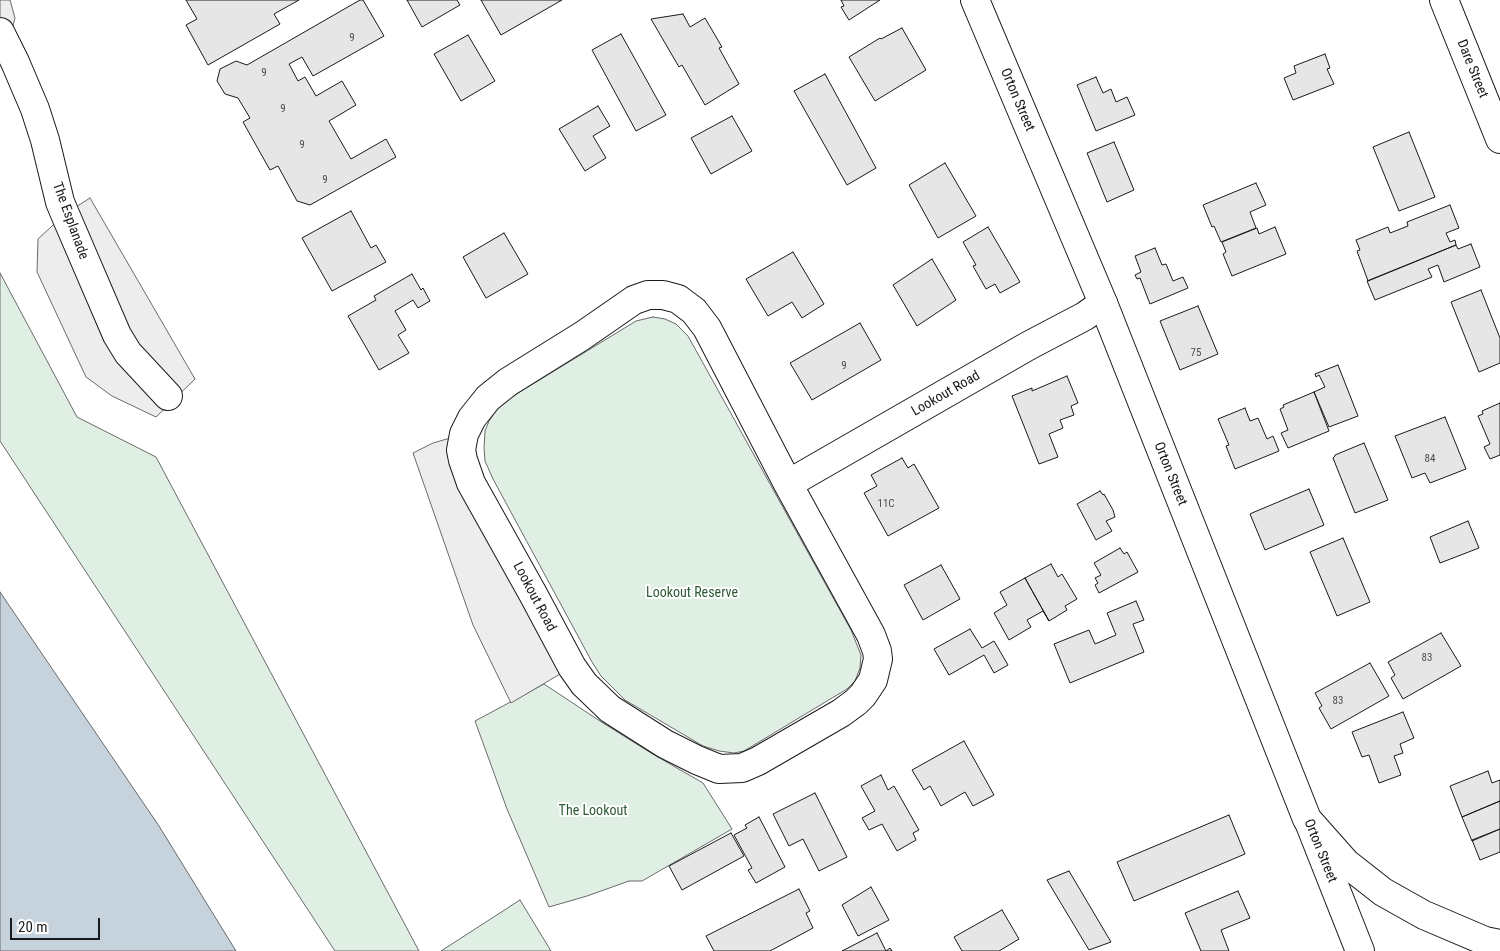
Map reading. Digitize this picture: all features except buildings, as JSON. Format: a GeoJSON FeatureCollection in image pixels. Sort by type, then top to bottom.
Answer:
{"type":"FeatureCollection","features":[{"type":"Feature","properties":{"kind":"street","name":"Orton Street"},"geometry":{"type":"LineString","coordinates":[[976,0],[1102,303],[1360,951]]}},
{"type":"Feature","properties":{"kind":"street","name":"Dare Street"},"geometry":{"type":"LineString","coordinates":[[1444,0],[1500,139]]}},
{"type":"Feature","properties":{"kind":"street","name":"The Esplanade"},"geometry":{"type":"LineString","coordinates":[[0,32],[35,109],[62,208],[117,335],[128,353],[168,396]]}},
{"type":"Feature","properties":{"kind":"street","name":"Lookout Road"},"geometry":{"type":"LineString","coordinates":[[648,295],[663,295],[678,299],[694,310],[707,328],[788,484],[875,644],[878,659],[875,673],[873,680],[863,695],[841,713],[750,765],[733,769],[719,769],[665,744],[610,709],[580,680],[471,483],[463,460],[462,442],[467,426],[478,409],[508,382],[582,336],[634,300],[648,295]]}},
{"type":"Feature","properties":{"kind":"street","name":"Lookout Road"},"geometry":{"type":"LineString","coordinates":[[788,484],[1020,351],[1086,316],[1102,303]]}},
{"type":"Feature","properties":{"kind":"street"},"geometry":{"type":"LineString","coordinates":[[1307,818],[1346,863],[1383,892],[1424,915],[1485,940],[1500,944]]}},
{"type":"Feature","properties":{"kind":"green space"},"geometry":{"type":"Polygon","coordinates":[[[0,273],[77,417],[156,457],[419,951],[335,951],[0,441],[0,273]]]}},
{"type":"Feature","properties":{"kind":"green space","name":"Lookout Reserve"},"geometry":{"type":"Polygon","coordinates":[[[653,317],[665,319],[676,324],[688,336],[851,630],[861,655],[860,668],[855,681],[847,689],[744,751],[734,753],[703,746],[625,700],[601,676],[493,479],[485,461],[485,431],[498,408],[510,398],[636,321],[653,317]]]}},
{"type":"Feature","properties":{"kind":"green space","name":"The Lookout"},"geometry":{"type":"Polygon","coordinates":[[[544,684],[651,753],[703,783],[732,829],[642,881],[629,881],[549,907],[507,809],[475,721],[544,684]]]}},
{"type":"Feature","properties":{"kind":"green space"},"geometry":{"type":"Polygon","coordinates":[[[520,900],[551,951],[441,951],[520,900]]]}},
{"type":"Feature","properties":{"kind":"shaded area"},"geometry":{"type":"Polygon","coordinates":[[[0,0],[10,0],[15,18],[11,34],[0,46],[0,0]]]}},
{"type":"Feature","properties":{"kind":"shaded area"},"geometry":{"type":"Polygon","coordinates":[[[90,198],[195,379],[156,417],[112,396],[86,377],[37,272],[38,239],[65,214],[90,198]]]}},
{"type":"Feature","properties":{"kind":"shaded area"},"geometry":{"type":"Polygon","coordinates":[[[464,434],[462,442],[572,667],[511,703],[473,625],[413,453],[433,443],[464,434]]]}},
{"type":"Feature","properties":{"kind":"shaded area"},"geometry":{"type":"Polygon","coordinates":[[[0,592],[159,826],[236,951],[0,951],[0,592]]]}}]}
